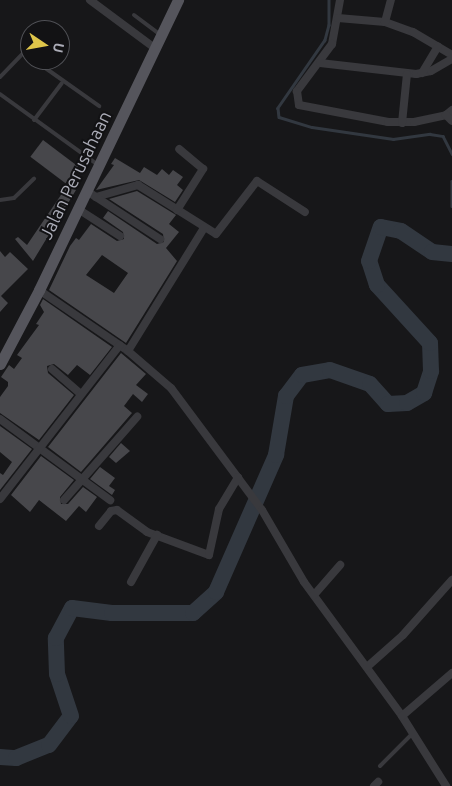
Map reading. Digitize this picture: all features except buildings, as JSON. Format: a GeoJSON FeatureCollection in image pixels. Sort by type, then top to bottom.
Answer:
{"type":"FeatureCollection","features":[{"type":"Feature","properties":{"kind":"main road","name":"Jalan Perusahaan"},"geometry":{"type":"LineString","coordinates":[[0,363],[39,290],[78,209],[92,194],[100,166],[178,0]]}},
{"type":"Feature","properties":{"kind":"street"},"geometry":{"type":"LineString","coordinates":[[90,0],[156,49]]}},
{"type":"Feature","properties":{"kind":"street"},"geometry":{"type":"LineString","coordinates":[[340,0],[332,44],[298,91],[299,105],[402,123],[450,115]]}},
{"type":"Feature","properties":{"kind":"street"},"geometry":{"type":"LineString","coordinates":[[385,22],[391,0]]}},
{"type":"Feature","properties":{"kind":"street"},"geometry":{"type":"LineString","coordinates":[[338,18],[385,22],[438,46],[452,55]]}},
{"type":"Feature","properties":{"kind":"street"},"geometry":{"type":"LineString","coordinates":[[422,73],[438,46]]}},
{"type":"Feature","properties":{"kind":"street"},"geometry":{"type":"LineString","coordinates":[[320,63],[407,74],[422,73],[452,59]]}},
{"type":"Feature","properties":{"kind":"street"},"geometry":{"type":"LineString","coordinates":[[402,123],[407,74]]}},
{"type":"Feature","properties":{"kind":"street"},"geometry":{"type":"LineString","coordinates":[[177,210],[203,169],[179,149]]}},
{"type":"Feature","properties":{"kind":"street"},"geometry":{"type":"LineString","coordinates":[[92,194],[137,185],[216,234],[257,181],[306,212]]}},
{"type":"Feature","properties":{"kind":"street"},"geometry":{"type":"LineString","coordinates":[[92,194],[160,239]]}},
{"type":"Feature","properties":{"kind":"street"},"geometry":{"type":"LineString","coordinates":[[78,209],[120,236]]}},
{"type":"Feature","properties":{"kind":"street"},"geometry":{"type":"LineString","coordinates":[[128,351],[204,228]]}},
{"type":"Feature","properties":{"kind":"street"},"geometry":{"type":"LineString","coordinates":[[39,290],[120,344],[171,388],[262,510],[314,595],[402,716],[446,786]]}},
{"type":"Feature","properties":{"kind":"street"},"geometry":{"type":"LineString","coordinates":[[0,499],[80,393],[120,344]]}},
{"type":"Feature","properties":{"kind":"street"},"geometry":{"type":"LineString","coordinates":[[52,369],[80,393]]}},
{"type":"Feature","properties":{"kind":"street"},"geometry":{"type":"LineString","coordinates":[[64,500],[137,416]]}},
{"type":"Feature","properties":{"kind":"street"},"geometry":{"type":"LineString","coordinates":[[0,419],[40,446],[110,500]]}},
{"type":"Feature","properties":{"kind":"street"},"geometry":{"type":"LineString","coordinates":[[98,526],[111,511],[117,510],[145,530],[206,556],[210,554],[219,509],[238,477]]}},
{"type":"Feature","properties":{"kind":"street"},"geometry":{"type":"LineString","coordinates":[[131,582],[157,535]]}},
{"type":"Feature","properties":{"kind":"street"},"geometry":{"type":"LineString","coordinates":[[314,595],[340,565]]}},
{"type":"Feature","properties":{"kind":"street"},"geometry":{"type":"LineString","coordinates":[[367,667],[403,635],[452,580]]}},
{"type":"Feature","properties":{"kind":"street"},"geometry":{"type":"LineString","coordinates":[[402,716],[452,672]]}},
{"type":"Feature","properties":{"kind":"lane"},"geometry":{"type":"LineString","coordinates":[[134,15],[162,36]]}},
{"type":"Feature","properties":{"kind":"lane"},"geometry":{"type":"LineString","coordinates":[[0,77],[20,56]]}},
{"type":"Feature","properties":{"kind":"lane"},"geometry":{"type":"LineString","coordinates":[[46,70],[62,83],[99,106]]}},
{"type":"Feature","properties":{"kind":"lane"},"geometry":{"type":"LineString","coordinates":[[34,120],[62,83]]}},
{"type":"Feature","properties":{"kind":"lane"},"geometry":{"type":"LineString","coordinates":[[0,94],[100,166]]}},
{"type":"Feature","properties":{"kind":"lane"},"geometry":{"type":"LineString","coordinates":[[0,200],[14,198],[34,180]]}},
{"type":"Feature","properties":{"kind":"lane"},"geometry":{"type":"LineString","coordinates":[[380,766],[413,733]]}},
{"type":"Feature","properties":{"kind":"waterway"},"geometry":{"type":"LineString","coordinates":[[329,0],[329,25],[325,40],[278,108],[279,117],[312,127],[393,139],[430,134],[443,136],[452,154]]}},
{"type":"Feature","properties":{"kind":"waterway"},"geometry":{"type":"LineString","coordinates":[[452,181],[452,206]]}},
{"type":"Feature","properties":{"kind":"waterway"},"geometry":{"type":"LineString","coordinates":[[0,757],[16,758],[49,745],[71,716],[57,674],[56,638],[72,608],[112,613],[193,613],[216,592],[276,455],[286,396],[302,375],[330,370],[370,384],[388,404],[407,403],[424,393],[431,371],[430,343],[377,285],[369,261],[381,227],[401,231],[432,252],[452,254]]}}]}
